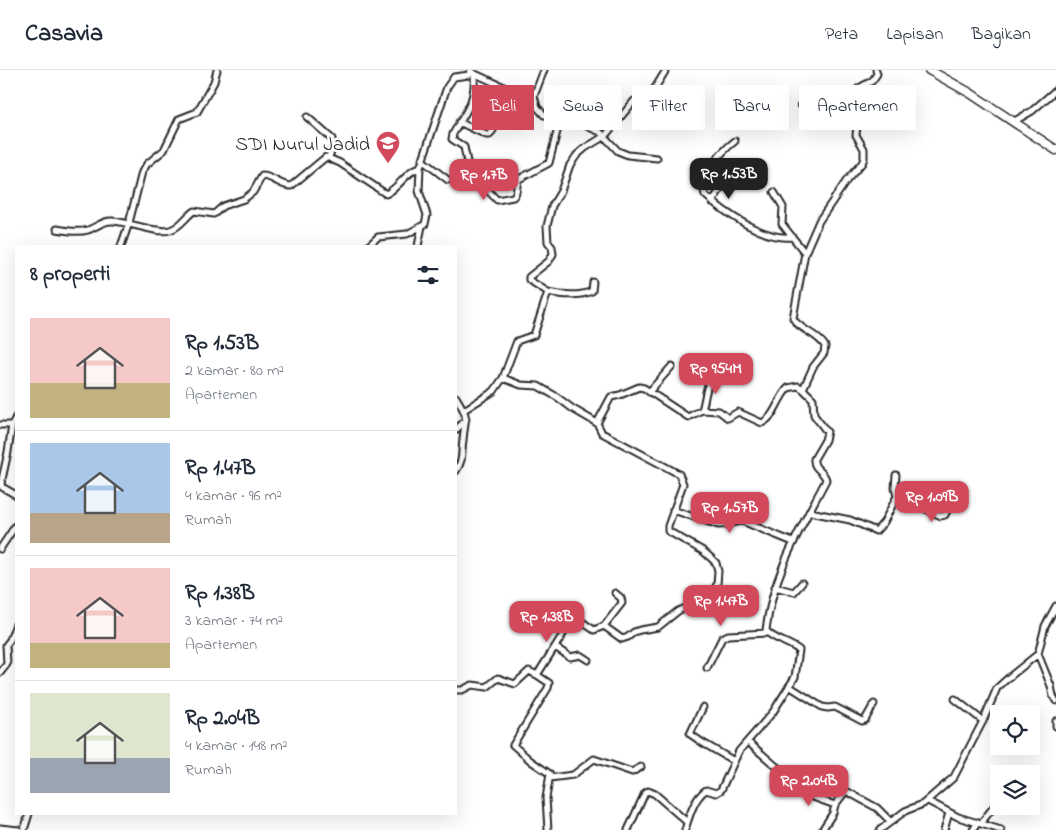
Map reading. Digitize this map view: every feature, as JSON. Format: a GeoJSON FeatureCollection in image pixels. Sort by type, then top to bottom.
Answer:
{"type":"FeatureCollection","features":[{"type":"Feature","properties":{"kind":"street"},"geometry":{"type":"LineString","coordinates":[[121,245],[144,168],[164,150],[179,119],[197,112],[214,82],[217,70]]}},
{"type":"Feature","properties":{"kind":"street"},"geometry":{"type":"LineString","coordinates":[[544,70],[534,96],[537,107],[544,115]]}},
{"type":"Feature","properties":{"kind":"street"},"geometry":{"type":"LineString","coordinates":[[593,282],[593,288],[590,293],[562,295],[548,292],[534,284],[529,278],[549,261],[553,254],[547,234],[552,206],[561,191],[570,165],[577,155],[605,136],[634,101],[649,94],[666,70]]}},
{"type":"Feature","properties":{"kind":"street"},"geometry":{"type":"LineString","coordinates":[[865,85],[872,81],[877,74],[876,70]]}},
{"type":"Feature","properties":{"kind":"street"},"geometry":{"type":"LineString","coordinates":[[929,70],[970,93],[1056,150]]}},
{"type":"Feature","properties":{"kind":"street"},"geometry":{"type":"LineString","coordinates":[[472,72],[499,85]]}},
{"type":"Feature","properties":{"kind":"street"},"geometry":{"type":"LineString","coordinates":[[472,72],[475,86],[470,106],[459,122],[452,139],[464,147],[468,167],[497,200],[515,195],[519,178],[549,163],[557,130]]}},
{"type":"Feature","properties":{"kind":"street"},"geometry":{"type":"LineString","coordinates":[[369,245],[378,238],[407,234],[425,224],[428,215],[419,191],[422,160],[447,87],[454,77],[467,76],[472,72]]}},
{"type":"Feature","properties":{"kind":"street"},"geometry":{"type":"LineString","coordinates":[[1013,122],[1032,111],[1056,90]]}},
{"type":"Feature","properties":{"kind":"street"},"geometry":{"type":"LineString","coordinates":[[307,117],[332,138],[333,146],[329,157]]}},
{"type":"Feature","properties":{"kind":"street"},"geometry":{"type":"LineString","coordinates":[[459,122],[472,128]]}},
{"type":"Feature","properties":{"kind":"street"},"geometry":{"type":"LineString","coordinates":[[476,130],[486,135],[490,135],[493,130]]}},
{"type":"Feature","properties":{"kind":"street"},"geometry":{"type":"LineString","coordinates":[[593,130],[605,136],[618,151],[628,155],[657,158]]}},
{"type":"Feature","properties":{"kind":"street"},"geometry":{"type":"LineString","coordinates":[[802,389],[813,367],[825,350],[823,343],[816,336],[796,323],[793,318],[805,253],[821,217],[847,180],[862,163],[864,149],[856,135],[857,130]]}},
{"type":"Feature","properties":{"kind":"street"},"geometry":{"type":"LineString","coordinates":[[735,141],[728,146],[708,172],[705,195],[712,202],[754,228],[783,238],[792,236]]}},
{"type":"Feature","properties":{"kind":"street"},"geometry":{"type":"LineString","coordinates":[[57,229],[68,232],[86,230],[102,222],[112,221],[129,223],[159,231],[168,231],[182,224],[194,212],[214,214],[227,204],[244,200],[253,192],[262,176],[273,178],[284,186],[290,186],[321,159],[329,157],[386,194],[413,170],[420,168]]}},
{"type":"Feature","properties":{"kind":"street"},"geometry":{"type":"LineString","coordinates":[[422,160],[448,180]]}},
{"type":"Feature","properties":{"kind":"street"},"geometry":{"type":"LineString","coordinates":[[712,202],[725,182]]}},
{"type":"Feature","properties":{"kind":"street"},"geometry":{"type":"LineString","coordinates":[[774,192],[783,207],[782,224],[805,253]]}},
{"type":"Feature","properties":{"kind":"street"},"geometry":{"type":"LineString","coordinates":[[418,245],[422,226]]}},
{"type":"Feature","properties":{"kind":"street"},"geometry":{"type":"LineString","coordinates":[[464,410],[492,393],[503,378],[517,341],[534,335],[548,292]]}},
{"type":"Feature","properties":{"kind":"street"},"geometry":{"type":"LineString","coordinates":[[649,392],[672,366]]}},
{"type":"Feature","properties":{"kind":"street"},"geometry":{"type":"LineString","coordinates":[[702,410],[708,383],[717,373]]}},
{"type":"Feature","properties":{"kind":"street"},"geometry":{"type":"LineString","coordinates":[[503,378],[522,385],[538,386],[597,423],[602,433],[679,474],[683,484],[668,531],[703,551],[716,563],[718,571],[717,585],[714,592],[702,602],[678,611],[658,628],[634,632],[625,639],[619,638],[604,626]]}},
{"type":"Feature","properties":{"kind":"street"},"geometry":{"type":"LineString","coordinates":[[597,423],[611,396],[620,395],[639,387],[688,417],[702,410],[719,411],[728,418],[738,412],[762,423],[770,417],[782,394],[788,388],[798,386],[813,399],[814,415],[827,432],[825,440],[813,462],[814,466],[826,480],[793,542],[775,587],[767,621],[767,633]]}},
{"type":"Feature","properties":{"kind":"street"},"geometry":{"type":"LineString","coordinates":[[457,399],[464,410],[466,419],[462,441],[463,454],[457,469]]}},
{"type":"Feature","properties":{"kind":"street"},"geometry":{"type":"LineString","coordinates":[[15,419],[12,425],[1,484],[2,487],[15,495]]}},
{"type":"Feature","properties":{"kind":"street"},"geometry":{"type":"LineString","coordinates":[[457,429],[466,419]]}},
{"type":"Feature","properties":{"kind":"street"},"geometry":{"type":"LineString","coordinates":[[0,425],[12,425]]}},
{"type":"Feature","properties":{"kind":"street"},"geometry":{"type":"LineString","coordinates":[[810,512],[850,520],[876,531],[884,522],[897,496],[896,475]]}},
{"type":"Feature","properties":{"kind":"street"},"geometry":{"type":"LineString","coordinates":[[897,496],[941,516],[945,515],[953,500]]}},
{"type":"Feature","properties":{"kind":"street"},"geometry":{"type":"LineString","coordinates":[[674,510],[718,526],[742,521],[793,542]]}},
{"type":"Feature","properties":{"kind":"street"},"geometry":{"type":"LineString","coordinates":[[0,548],[15,526]]}},
{"type":"Feature","properties":{"kind":"street"},"geometry":{"type":"LineString","coordinates":[[775,587],[794,592],[802,583]]}},
{"type":"Feature","properties":{"kind":"street"},"geometry":{"type":"LineString","coordinates":[[537,675],[573,619],[594,630],[604,626],[622,603],[621,598],[615,593]]}},
{"type":"Feature","properties":{"kind":"street"},"geometry":{"type":"LineString","coordinates":[[1056,606],[1043,632],[1038,654],[1052,686],[1052,696],[1056,701]]}},
{"type":"Feature","properties":{"kind":"street"},"geometry":{"type":"LineString","coordinates":[[0,673],[7,664],[6,645],[15,627]]}},
{"type":"Feature","properties":{"kind":"street"},"geometry":{"type":"LineString","coordinates":[[685,830],[693,807],[704,791],[709,790],[716,793],[720,790],[739,751],[773,712],[797,671],[799,650],[767,633],[728,635],[722,638],[707,668]]}},
{"type":"Feature","properties":{"kind":"street"},"geometry":{"type":"LineString","coordinates":[[555,647],[570,657],[580,655],[588,660]]}},
{"type":"Feature","properties":{"kind":"street"},"geometry":{"type":"LineString","coordinates":[[880,830],[905,811],[928,801],[954,777],[1000,684],[1038,654]]}},
{"type":"Feature","properties":{"kind":"street"},"geometry":{"type":"LineString","coordinates":[[457,690],[462,690],[472,684],[487,687],[498,678],[515,684],[528,672],[537,675],[549,683],[550,686],[513,745],[530,761],[549,772],[550,778],[546,798],[548,830]]}},
{"type":"Feature","properties":{"kind":"street"},"geometry":{"type":"LineString","coordinates":[[789,686],[825,708],[835,706],[862,721],[865,720],[874,704]]}},
{"type":"Feature","properties":{"kind":"street"},"geometry":{"type":"LineString","coordinates":[[955,699],[983,721]]}},
{"type":"Feature","properties":{"kind":"street"},"geometry":{"type":"LineString","coordinates":[[704,707],[690,734],[703,744],[734,761]]}},
{"type":"Feature","properties":{"kind":"street"},"geometry":{"type":"LineString","coordinates":[[1056,721],[1056,726]]}},
{"type":"Feature","properties":{"kind":"street"},"geometry":{"type":"LineString","coordinates":[[748,742],[810,796],[835,805]]}},
{"type":"Feature","properties":{"kind":"street"},"geometry":{"type":"LineString","coordinates":[[550,778],[574,775],[594,760],[628,771],[636,771],[641,767]]}},
{"type":"Feature","properties":{"kind":"street"},"geometry":{"type":"LineString","coordinates":[[628,830],[645,793],[648,791],[655,794],[687,822]]}},
{"type":"Feature","properties":{"kind":"street"},"geometry":{"type":"LineString","coordinates":[[822,830],[833,813],[835,805],[845,792],[877,808],[890,821]]}},
{"type":"Feature","properties":{"kind":"street"},"geometry":{"type":"LineString","coordinates":[[928,801],[958,817],[1001,830]]}},
{"type":"Feature","properties":{"kind":"street"},"geometry":{"type":"LineString","coordinates":[[973,830],[990,810]]}},
{"type":"Feature","properties":{"kind":"street"},"geometry":{"type":"LineString","coordinates":[[944,830],[949,812]]}},
{"type":"Feature","properties":{"kind":"street"},"geometry":{"type":"LineString","coordinates":[[24,830],[29,815]]}},
{"type":"Feature","properties":{"kind":"street"},"geometry":{"type":"LineString","coordinates":[[0,828],[19,830]]}},
{"type":"Feature","properties":{"kind":"place","name":"SDI Nurul Jadid"},"geometry":{"type":"Point","coordinates":[388,164]}}]}
